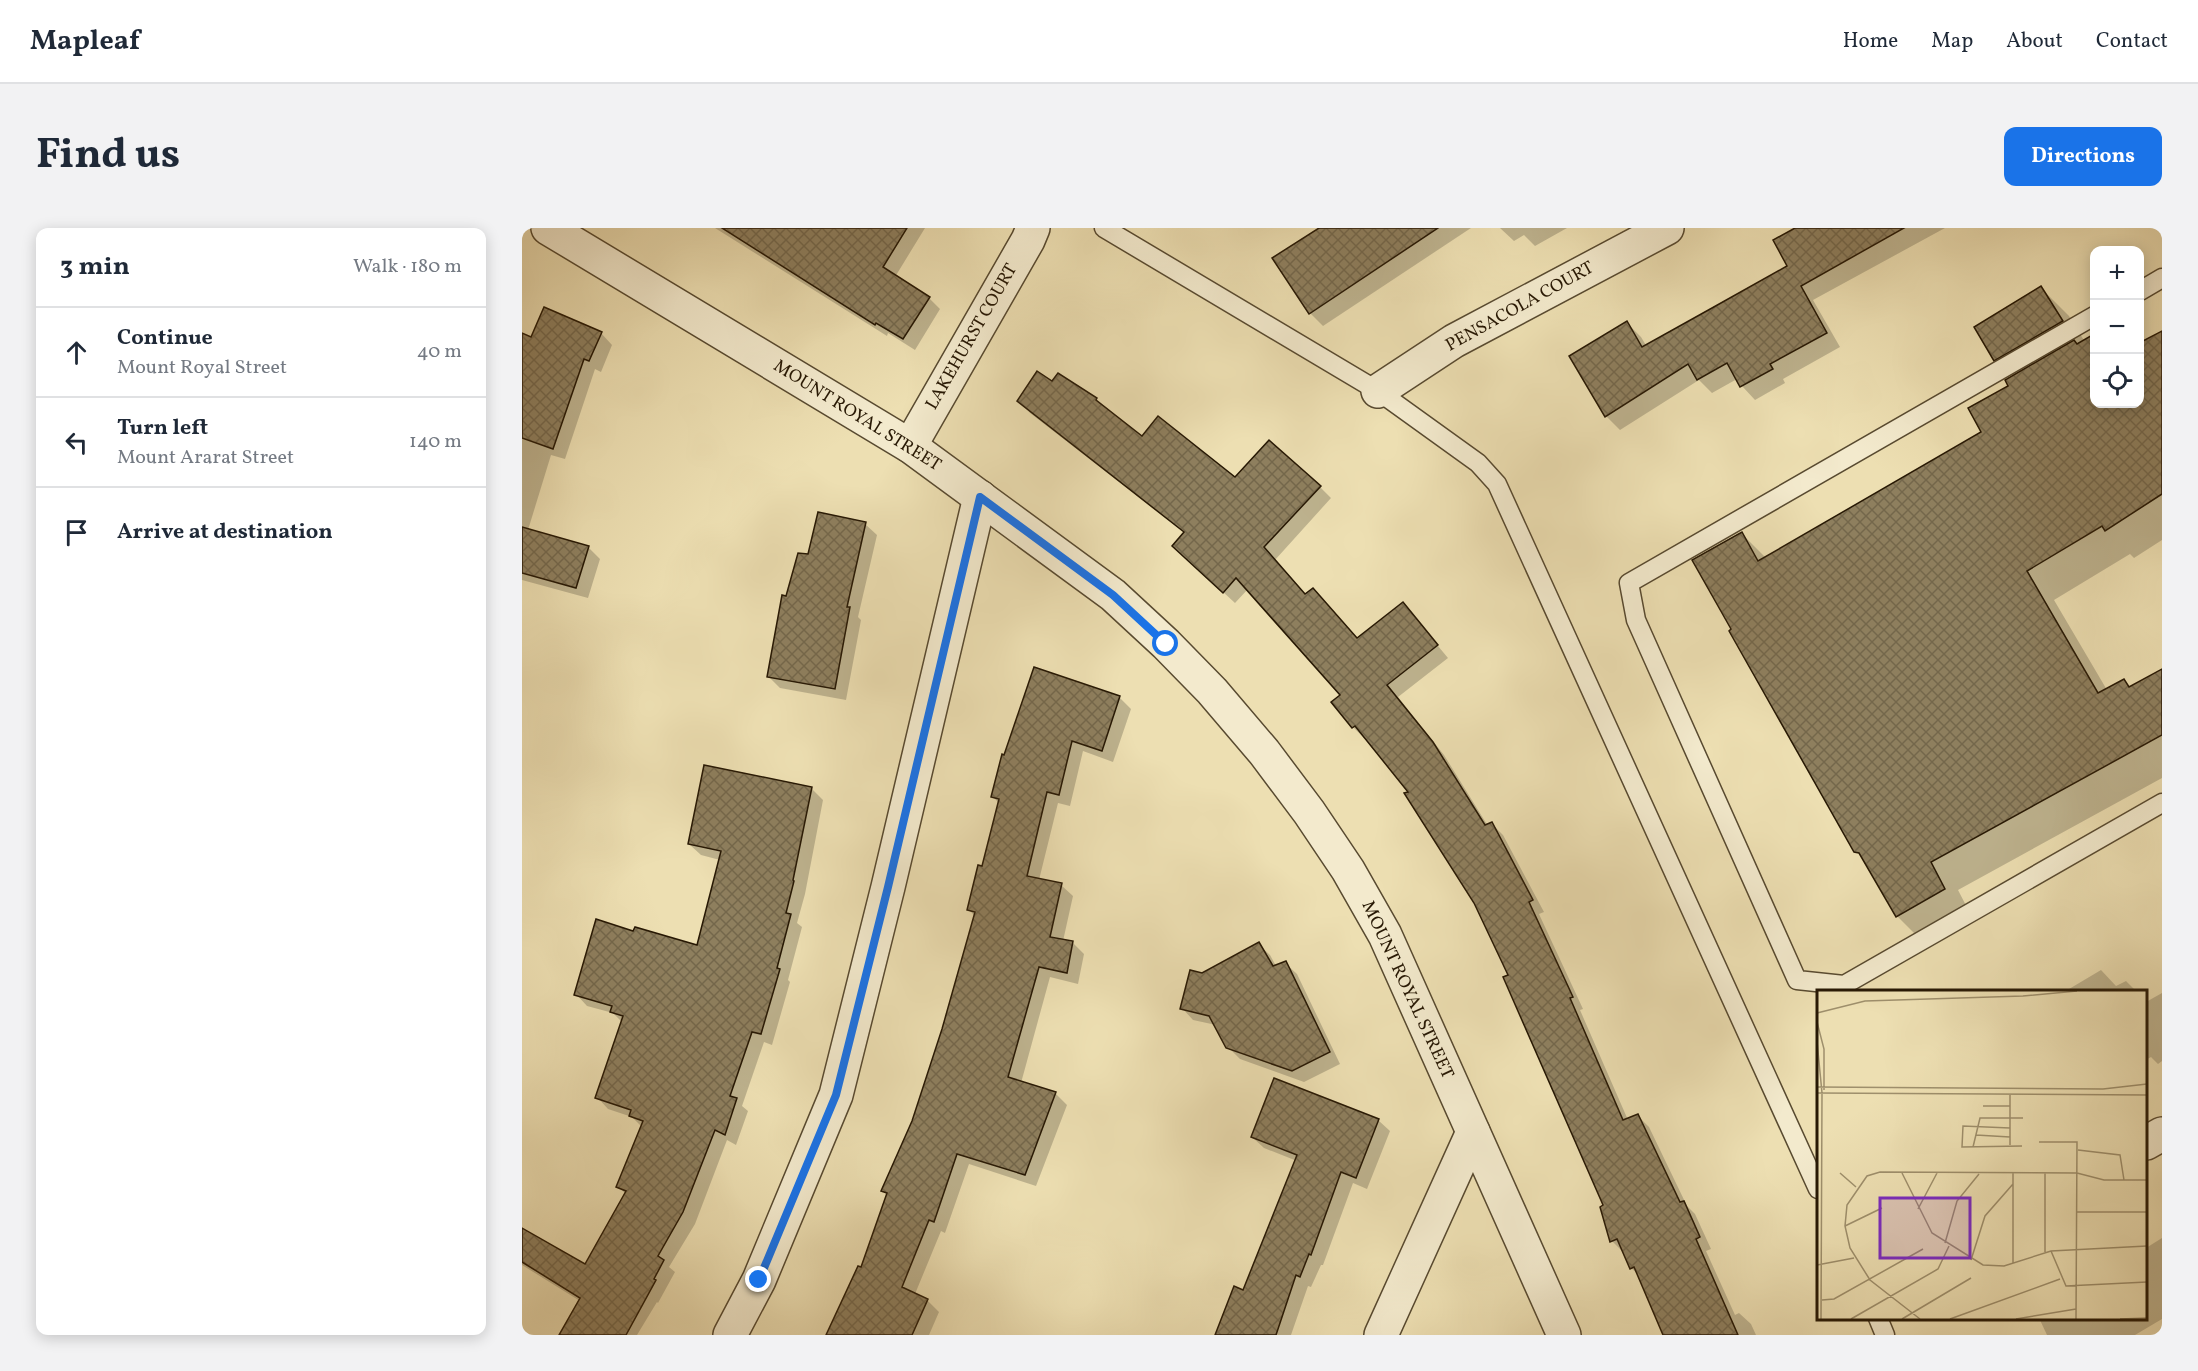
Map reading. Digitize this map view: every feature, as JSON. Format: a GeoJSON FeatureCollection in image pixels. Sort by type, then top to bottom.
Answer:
{"type":"FeatureCollection","features":[{"type":"Feature","properties":{"kind":"street","name":"MOUNT ROYAL STREET"},"geometry":{"type":"LineString","coordinates":[[548,228],[910,446],[1113,595],[1197,676],[1264,752],[1310,812],[1348,870],[1384,935],[1564,1335]]}},
{"type":"Feature","properties":{"kind":"street","name":"LAKEHURST COURT"},"geometry":{"type":"LineString","coordinates":[[910,446],[1033,228]]}},
{"type":"Feature","properties":{"kind":"street","name":"PENSACOLA COURT"},"geometry":{"type":"LineString","coordinates":[[1378,391],[1454,341],[1667,228]]}},
{"type":"Feature","properties":{"kind":"street"},"geometry":{"type":"LineString","coordinates":[[730,1335],[759,1280],[836,1095],[888,887],[980,497]]}},
{"type":"Feature","properties":{"kind":"street"},"geometry":{"type":"LineString","coordinates":[[1381,1335],[1473,1132]]}},
{"type":"Feature","properties":{"kind":"street"},"geometry":{"type":"LineString","coordinates":[[2147,1142],[2162,1134]]}},
{"type":"Feature","properties":{"kind":"lane"},"geometry":{"type":"LineString","coordinates":[[1104,228],[1378,391],[1478,463],[1497,484],[1817,1187]]}},
{"type":"Feature","properties":{"kind":"lane"},"geometry":{"type":"LineString","coordinates":[[2144,288],[2162,278]]}},
{"type":"Feature","properties":{"kind":"lane"},"geometry":{"type":"LineString","coordinates":[[2090,318],[1629,583],[1636,620],[1797,980],[1844,985],[2162,803]]}},
{"type":"Feature","properties":{"kind":"lane"},"geometry":{"type":"LineString","coordinates":[[1879,1320],[1885,1335]]}},
{"type":"Feature","properties":{"kind":"building"},"geometry":{"type":"Polygon","coordinates":[[[722,228],[907,228],[883,267],[930,297],[903,339],[876,323],[875,325],[722,228]]]}},
{"type":"Feature","properties":{"kind":"building"},"geometry":{"type":"Polygon","coordinates":[[[1319,228],[1438,228],[1309,314],[1272,258],[1319,228]]]}},
{"type":"Feature","properties":{"kind":"building"},"geometry":{"type":"Polygon","coordinates":[[[1795,228],[1904,228],[1801,286],[1827,333],[1770,364],[1773,369],[1740,387],[1727,363],[1697,380],[1688,364],[1605,417],[1569,356],[1627,321],[1642,347],[1787,266],[1773,240],[1795,228]]]}},
{"type":"Feature","properties":{"kind":"building"},"geometry":{"type":"Polygon","coordinates":[[[2041,286],[2063,321],[1994,361],[1974,327],[2041,286]]]}},
{"type":"Feature","properties":{"kind":"building"},"geometry":{"type":"Polygon","coordinates":[[[544,307],[602,332],[589,361],[584,359],[553,449],[522,438],[522,333],[531,337],[544,307]]]}},
{"type":"Feature","properties":{"kind":"building"},"geometry":{"type":"Polygon","coordinates":[[[2162,331],[2162,494],[2105,531],[2102,526],[2027,571],[2098,693],[2124,679],[2129,687],[2162,669],[2162,735],[1931,862],[1945,889],[1896,917],[1859,853],[1854,852],[1729,631],[1731,629],[1692,560],[1742,532],[1758,561],[1981,432],[1968,408],[2008,386],[2005,380],[2074,340],[2077,344],[2090,336],[2090,408],[2144,408],[2144,340],[2162,331]]]}},
{"type":"Feature","properties":{"kind":"building"},"geometry":{"type":"Polygon","coordinates":[[[1037,371],[1052,381],[1058,373],[1097,398],[1096,400],[1142,436],[1158,416],[1235,477],[1269,440],[1321,486],[1264,547],[1305,594],[1313,588],[1357,638],[1403,602],[1438,645],[1387,685],[1433,742],[1485,825],[1492,822],[1533,900],[1529,902],[1573,997],[1570,998],[1623,1120],[1638,1114],[1680,1202],[1684,1201],[1700,1237],[1696,1239],[1738,1335],[1663,1335],[1634,1267],[1630,1269],[1617,1239],[1610,1242],[1600,1207],[1603,1205],[1503,977],[1508,975],[1474,903],[1404,793],[1408,792],[1355,726],[1352,728],[1331,702],[1340,695],[1236,578],[1223,593],[1172,546],[1184,532],[1017,401],[1037,371]]]}},
{"type":"Feature","properties":{"kind":"building"},"geometry":{"type":"Polygon","coordinates":[[[818,512],[866,522],[847,607],[850,607],[835,689],[767,677],[782,595],[786,596],[798,553],[808,554],[818,512]]]}},
{"type":"Feature","properties":{"kind":"building"},"geometry":{"type":"Polygon","coordinates":[[[522,527],[589,546],[576,588],[522,573],[522,527]]]}},
{"type":"Feature","properties":{"kind":"building"},"geometry":{"type":"Polygon","coordinates":[[[1034,667],[1120,696],[1102,751],[1072,741],[1059,795],[1047,792],[1027,876],[1062,883],[1050,937],[1073,941],[1067,973],[1039,967],[1008,1077],[1056,1092],[1025,1175],[957,1154],[934,1222],[929,1220],[902,1287],[928,1299],[912,1335],[826,1335],[858,1266],[861,1267],[887,1193],[881,1191],[912,1121],[942,1029],[975,912],[967,910],[978,865],[982,866],[999,799],[991,797],[1002,754],[1004,755],[1034,667]]]}},
{"type":"Feature","properties":{"kind":"building"},"geometry":{"type":"Polygon","coordinates":[[[704,765],[812,787],[786,913],[791,914],[777,968],[780,969],[761,1034],[752,1032],[730,1096],[737,1098],[725,1135],[715,1130],[683,1212],[658,1256],[664,1260],[654,1279],[656,1280],[626,1335],[559,1335],[580,1298],[522,1262],[522,1228],[585,1264],[626,1191],[616,1187],[643,1121],[629,1116],[631,1110],[595,1098],[623,1016],[610,1012],[612,1006],[574,995],[596,919],[633,931],[635,927],[697,945],[721,851],[688,844],[704,765]]]}},
{"type":"Feature","properties":{"kind":"building"},"geometry":{"type":"Polygon","coordinates":[[[1259,942],[1273,966],[1286,961],[1330,1052],[1292,1071],[1226,1048],[1209,1016],[1180,1009],[1190,970],[1202,973],[1259,942]]]}},
{"type":"Feature","properties":{"kind":"building"},"geometry":{"type":"Polygon","coordinates":[[[1274,1078],[1379,1119],[1356,1178],[1341,1172],[1311,1255],[1309,1254],[1300,1277],[1296,1275],[1276,1335],[1215,1335],[1234,1286],[1243,1290],[1297,1155],[1251,1137],[1274,1078]]]}},
{"type":"Feature","properties":{"kind":"route"},"geometry":{"type":"LineString","coordinates":[[759,1280],[836,1095],[888,887],[980,497],[1113,595],[1166,644]]}}]}
